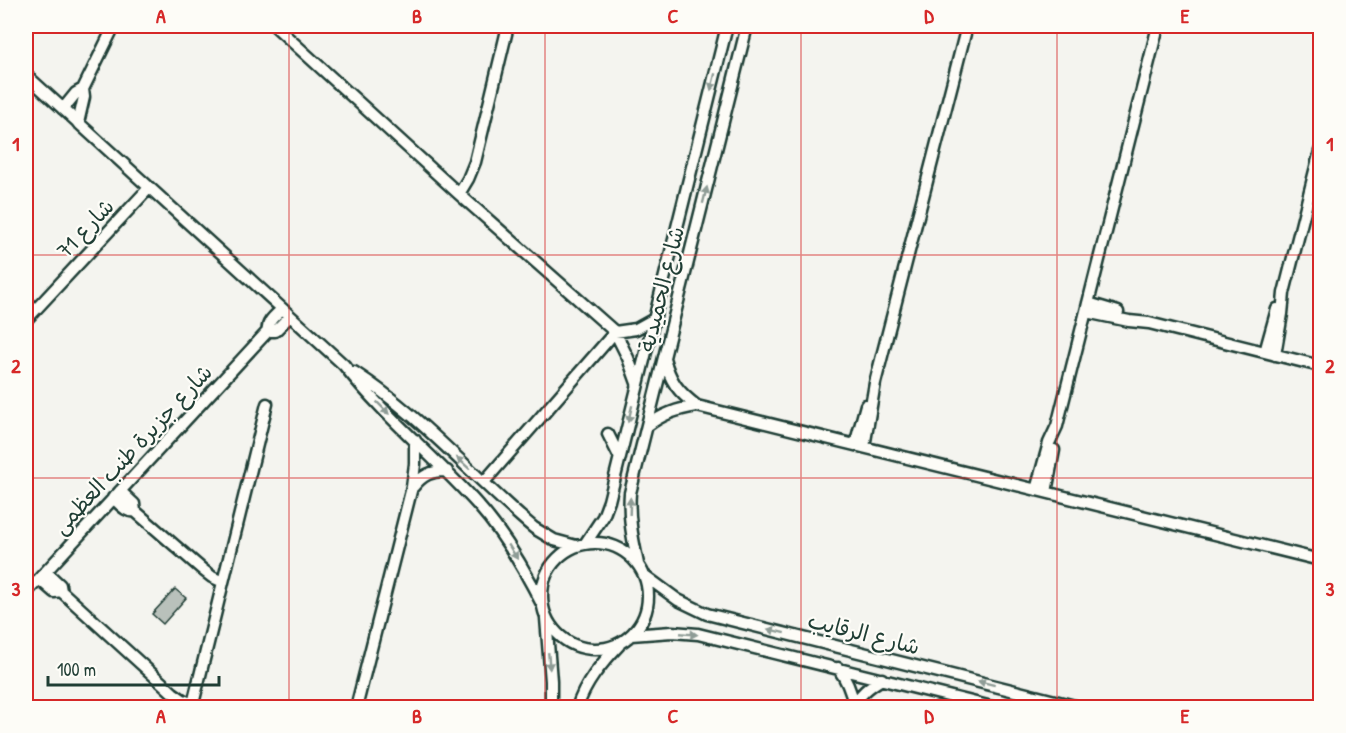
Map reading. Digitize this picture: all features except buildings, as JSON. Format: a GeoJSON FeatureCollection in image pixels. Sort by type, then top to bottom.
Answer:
{"type":"FeatureCollection","features":[{"type":"Feature","properties":{"kind":"street"},"geometry":{"type":"LineString","coordinates":[[78,123],[84,97],[83,89],[114,26]]}},
{"type":"Feature","properties":{"kind":"street"},"geometry":{"type":"LineString","coordinates":[[275,26],[615,332],[628,358],[637,385]]}},
{"type":"Feature","properties":{"kind":"street"},"geometry":{"type":"LineString","coordinates":[[459,194],[475,162],[508,26]]}},
{"type":"Feature","properties":{"kind":"street","name":"شارع الحميدية"},"geometry":{"type":"LineString","coordinates":[[580,545],[599,524],[607,509],[728,26]]}},
{"type":"Feature","properties":{"kind":"street","name":"شارع الحميدية"},"geometry":{"type":"LineString","coordinates":[[638,564],[630,527],[629,510],[633,481],[747,26]]}},
{"type":"Feature","properties":{"kind":"street"},"geometry":{"type":"LineString","coordinates":[[860,446],[967,26]]}},
{"type":"Feature","properties":{"kind":"street"},"geometry":{"type":"LineString","coordinates":[[1041,491],[1049,443],[1057,426],[1158,26]]}},
{"type":"Feature","properties":{"kind":"street"},"geometry":{"type":"LineString","coordinates":[[26,75],[344,365],[390,398],[534,528],[554,540],[580,545],[602,543],[610,545],[626,552],[638,564],[645,575],[647,584],[648,603],[643,621],[597,669],[587,684],[577,708]]}},
{"type":"Feature","properties":{"kind":"street"},"geometry":{"type":"LineString","coordinates":[[63,109],[76,93],[83,89]]}},
{"type":"Feature","properties":{"kind":"street"},"geometry":{"type":"LineString","coordinates":[[1270,353],[1278,306],[1284,293],[1318,173],[1320,151]]}},
{"type":"Feature","properties":{"kind":"street","name":"شارع 71"},"geometry":{"type":"LineString","coordinates":[[26,320],[149,188]]}},
{"type":"Feature","properties":{"kind":"street"},"geometry":{"type":"LineString","coordinates":[[1087,308],[1129,321],[1149,323],[1320,366]]}},
{"type":"Feature","properties":{"kind":"street","name":"شارع جزيرة طنب العظمى"},"geometry":{"type":"LineString","coordinates":[[26,593],[268,331],[275,331],[286,312]]}},
{"type":"Feature","properties":{"kind":"street"},"geometry":{"type":"LineString","coordinates":[[484,482],[615,332],[636,329],[654,319]]}},
{"type":"Feature","properties":{"kind":"street"},"geometry":{"type":"LineString","coordinates":[[664,358],[675,386],[697,406],[1320,560]]}},
{"type":"Feature","properties":{"kind":"street"},"geometry":{"type":"LineString","coordinates":[[344,365],[362,388],[479,505],[516,555],[549,623],[562,637],[587,648],[606,648],[627,638]]}},
{"type":"Feature","properties":{"kind":"street"},"geometry":{"type":"LineString","coordinates":[[42,576],[52,591],[61,591],[173,693],[193,706],[267,404]]}},
{"type":"Feature","properties":{"kind":"street"},"geometry":{"type":"LineString","coordinates":[[647,426],[670,412],[697,406]]}},
{"type":"Feature","properties":{"kind":"street"},"geometry":{"type":"LineString","coordinates":[[608,434],[620,458]]}},
{"type":"Feature","properties":{"kind":"street"},"geometry":{"type":"LineString","coordinates":[[356,708],[412,487],[415,440]]}},
{"type":"Feature","properties":{"kind":"street"},"geometry":{"type":"LineString","coordinates":[[412,487],[431,472],[447,471]]}},
{"type":"Feature","properties":{"kind":"street"},"geometry":{"type":"LineString","coordinates":[[117,495],[127,510],[135,511],[203,570],[223,582]]}},
{"type":"Feature","properties":{"kind":"street"},"geometry":{"type":"LineString","coordinates":[[550,708],[551,681],[543,588],[549,570],[560,556],[580,545]]}},
{"type":"Feature","properties":{"kind":"street","name":"شارع الرقايب"},"geometry":{"type":"LineString","coordinates":[[645,575],[678,600],[707,614],[1083,708]]}},
{"type":"Feature","properties":{"kind":"street","name":"شارع الرقايب"},"geometry":{"type":"LineString","coordinates":[[627,638],[672,632],[698,634],[995,707]]}},
{"type":"Feature","properties":{"kind":"street"},"geometry":{"type":"LineString","coordinates":[[838,668],[846,679],[854,706]]}},
{"type":"Feature","properties":{"kind":"street"},"geometry":{"type":"LineString","coordinates":[[854,706],[861,694],[882,679]]}},
{"type":"Feature","properties":{"kind":"street"},"geometry":{"type":"LineString","coordinates":[[947,695],[958,708]]}}]}
